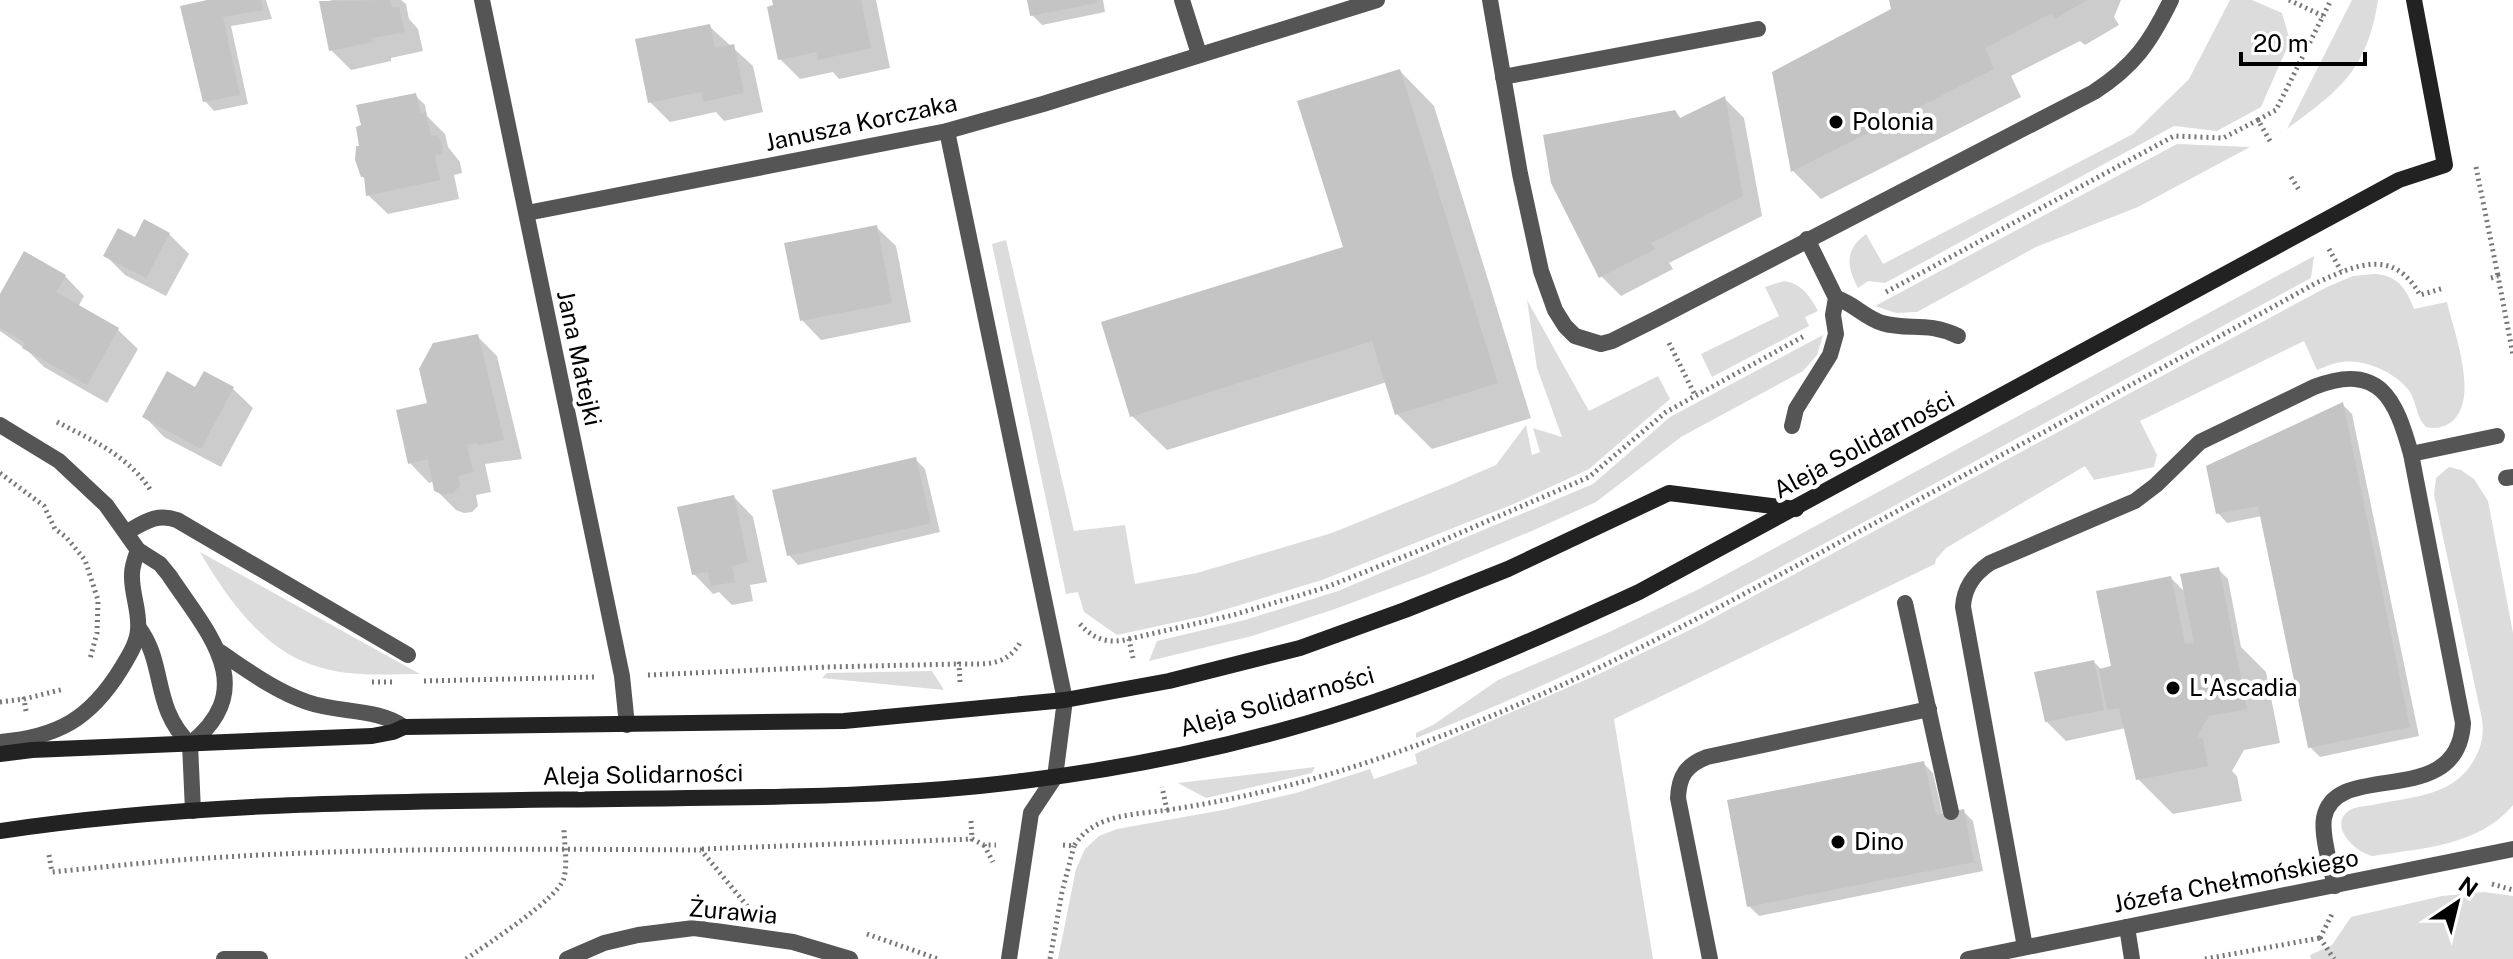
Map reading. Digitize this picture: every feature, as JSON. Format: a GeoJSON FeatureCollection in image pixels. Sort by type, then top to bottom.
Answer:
{"type":"FeatureCollection","features":[{"type":"Feature","properties":{"kind":"main road","name":"Aleja Solidarności"},"geometry":{"type":"LineString","coordinates":[[0,831],[128,814],[313,805],[808,796],[968,787],[1055,777],[1214,748],[1291,728],[1424,683],[1614,603],[1796,509],[2386,187],[2411,175],[2445,165],[2414,0]]}},
{"type":"Feature","properties":{"kind":"main road","name":"Aleja Solidarności"},"geometry":{"type":"LineString","coordinates":[[0,754],[32,750],[372,736],[404,727],[844,721],[1065,700],[1169,681],[1300,648],[1520,564],[1669,493],[1796,509]]}},
{"type":"Feature","properties":{"kind":"street","name":"Jana Matejki"},"geometry":{"type":"LineString","coordinates":[[482,0],[622,676],[627,725]]}},
{"type":"Feature","properties":{"kind":"street"},"geometry":{"type":"LineString","coordinates":[[1182,0],[1199,54]]}},
{"type":"Feature","properties":{"kind":"street","name":"Janusza Korczaka"},"geometry":{"type":"LineString","coordinates":[[527,213],[947,131],[1377,0]]}},
{"type":"Feature","properties":{"kind":"street"},"geometry":{"type":"LineString","coordinates":[[1490,0],[1520,174],[1546,291],[1565,326],[1575,336],[1601,344],[2094,92],[2134,62],[2148,45],[2171,0]]}},
{"type":"Feature","properties":{"kind":"street"},"geometry":{"type":"LineString","coordinates":[[1503,77],[1758,29]]}},
{"type":"Feature","properties":{"kind":"street"},"geometry":{"type":"LineString","coordinates":[[947,131],[1065,700],[1055,777],[1031,813],[1009,959]]}},
{"type":"Feature","properties":{"kind":"street"},"geometry":{"type":"LineString","coordinates":[[1807,239],[1836,298],[1883,323],[1934,326],[1958,336]]}},
{"type":"Feature","properties":{"kind":"street"},"geometry":{"type":"LineString","coordinates":[[1792,426],[1796,409],[1835,344],[1833,306],[1836,298]]}},
{"type":"Feature","properties":{"kind":"street"},"geometry":{"type":"LineString","coordinates":[[2025,947],[1963,607],[1973,578],[1990,563],[2135,501],[2200,442],[2327,382],[2364,381],[2388,395],[2401,418],[2411,454],[2462,711],[2463,735],[2455,754],[2440,768],[2347,792],[2336,798],[2324,818],[2335,886]]}},
{"type":"Feature","properties":{"kind":"street"},"geometry":{"type":"LineString","coordinates":[[0,425],[59,461],[106,505],[138,550],[160,564],[169,575],[220,652],[225,676],[221,706],[211,725],[190,744]]}},
{"type":"Feature","properties":{"kind":"street"},"geometry":{"type":"LineString","coordinates":[[2411,454],[2497,436]]}},
{"type":"Feature","properties":{"kind":"street"},"geometry":{"type":"LineString","coordinates":[[127,532],[159,516],[177,520],[408,655]]}},
{"type":"Feature","properties":{"kind":"street"},"geometry":{"type":"LineString","coordinates":[[138,550],[132,576],[139,628],[150,649],[168,715],[173,726],[190,744],[193,811]]}},
{"type":"Feature","properties":{"kind":"street"},"geometry":{"type":"LineString","coordinates":[[1905,603],[1951,812]]}},
{"type":"Feature","properties":{"kind":"street"},"geometry":{"type":"LineString","coordinates":[[0,742],[48,734],[80,717],[107,691],[132,650],[139,628]]}},
{"type":"Feature","properties":{"kind":"street"},"geometry":{"type":"LineString","coordinates":[[220,652],[273,687],[306,702],[389,718],[404,727]]}},
{"type":"Feature","properties":{"kind":"street"},"geometry":{"type":"LineString","coordinates":[[1710,959],[1678,798],[1682,776],[1688,767],[1707,757],[1929,709]]}},
{"type":"Feature","properties":{"kind":"street","name":"Józefa Chełmońskiego"},"geometry":{"type":"LineString","coordinates":[[1968,959],[2513,849]]}},
{"type":"Feature","properties":{"kind":"street"},"geometry":{"type":"LineString","coordinates":[[2127,927],[2132,959]]}},
{"type":"Feature","properties":{"kind":"street","name":"Żurawia"},"geometry":{"type":"LineString","coordinates":[[567,959],[604,943],[694,928],[793,942],[850,959]]}},
{"type":"Feature","properties":{"kind":"street"},"geometry":{"type":"LineString","coordinates":[[224,959],[260,959]]}},
{"type":"Feature","properties":{"kind":"path"},"geometry":{"type":"LineString","coordinates":[[2289,0],[2323,16]]}},
{"type":"Feature","properties":{"kind":"path"},"geometry":{"type":"LineString","coordinates":[[1876,295],[1887,292],[2174,136],[2223,138],[2276,110],[2331,0]]}},
{"type":"Feature","properties":{"kind":"path"},"geometry":{"type":"LineString","coordinates":[[2258,120],[2270,141]]}},
{"type":"Feature","properties":{"kind":"path"},"geometry":{"type":"LineString","coordinates":[[2291,177],[2299,190]]}},
{"type":"Feature","properties":{"kind":"path"},"geometry":{"type":"LineString","coordinates":[[2327,245],[2341,271]]}},
{"type":"Feature","properties":{"kind":"path"},"geometry":{"type":"LineString","coordinates":[[1050,959],[1074,846],[1087,830],[1106,820],[1287,787],[1424,743],[1633,650],[1753,590],[2341,271],[2372,263],[2406,275],[2420,295],[2444,288]]}},
{"type":"Feature","properties":{"kind":"path"},"geometry":{"type":"LineString","coordinates":[[2491,278],[2498,276],[2513,355]]}},
{"type":"Feature","properties":{"kind":"path"},"geometry":{"type":"LineString","coordinates":[[1101,640],[1116,642],[1129,639],[1248,611],[1324,588],[1500,517],[1589,477],[1666,412],[1810,332]]}},
{"type":"Feature","properties":{"kind":"path"},"geometry":{"type":"LineString","coordinates":[[1665,335],[1695,396]]}},
{"type":"Feature","properties":{"kind":"path"},"geometry":{"type":"LineString","coordinates":[[0,473],[44,506],[55,529],[85,560],[98,600],[97,633],[85,671]]}},
{"type":"Feature","properties":{"kind":"path"},"geometry":{"type":"LineString","coordinates":[[961,691],[959,664],[995,664],[1003,661],[1012,655],[1024,635]]}},
{"type":"Feature","properties":{"kind":"path"},"geometry":{"type":"LineString","coordinates":[[1129,639],[1134,665]]}},
{"type":"Feature","properties":{"kind":"path"},"geometry":{"type":"LineString","coordinates":[[90,659],[100,660]]}},
{"type":"Feature","properties":{"kind":"path"},"geometry":{"type":"LineString","coordinates":[[0,702],[63,689],[76,682]]}},
{"type":"Feature","properties":{"kind":"path"},"geometry":{"type":"LineString","coordinates":[[24,699],[26,713]]}},
{"type":"Feature","properties":{"kind":"path"},"geometry":{"type":"LineString","coordinates":[[1161,782],[1167,810]]}},
{"type":"Feature","properties":{"kind":"path"},"geometry":{"type":"LineString","coordinates":[[466,959],[555,892],[565,875],[564,800]]}},
{"type":"Feature","properties":{"kind":"path"},"geometry":{"type":"LineString","coordinates":[[971,821],[972,839]]}},
{"type":"Feature","properties":{"kind":"path"},"geometry":{"type":"LineString","coordinates":[[48,848],[52,872],[226,857],[564,849],[701,850],[972,839],[984,845],[996,845]]}},
{"type":"Feature","properties":{"kind":"path"},"geometry":{"type":"LineString","coordinates":[[1063,845],[1074,846]]}},
{"type":"Feature","properties":{"kind":"path"},"geometry":{"type":"LineString","coordinates":[[701,850],[749,907]]}},
{"type":"Feature","properties":{"kind":"path"},"geometry":{"type":"LineString","coordinates":[[2205,959],[2320,938],[2334,959]]}},
{"type":"Feature","properties":{"kind":"shaded area"},"geometry":{"type":"Polygon","coordinates":[[[2230,0],[2252,0],[2282,13],[2290,41],[2261,107],[2217,131],[2174,126],[1885,283],[1868,281],[1858,288],[1851,272],[1850,258],[1854,246],[1866,234],[1883,264],[2133,134],[2189,79],[2230,0]]]}},
{"type":"Feature","properties":{"kind":"shaded area"},"geometry":{"type":"Polygon","coordinates":[[[2352,0],[2378,0],[2367,44],[2359,61],[2337,89],[2287,129],[2352,0]]]}},
{"type":"Feature","properties":{"kind":"shaded area"},"geometry":{"type":"Polygon","coordinates":[[[2177,144],[2250,147],[2138,207],[2036,247],[1917,312],[1896,313],[1875,306],[2177,144]]]}},
{"type":"Feature","properties":{"kind":"shaded area"},"geometry":{"type":"Polygon","coordinates":[[[1006,240],[1074,531],[1125,525],[1135,584],[1197,573],[1332,533],[1496,465],[1526,425],[1532,455],[1540,452],[1533,428],[1562,437],[1537,368],[1527,300],[1589,411],[1658,376],[1670,399],[1589,469],[1516,503],[1322,580],[1204,616],[1117,635],[1084,612],[1078,592],[1066,594],[992,244],[1006,240]]]}},
{"type":"Feature","properties":{"kind":"shaded area"},"geometry":{"type":"Polygon","coordinates":[[[2314,256],[2311,278],[1791,562],[1606,656],[1416,738],[1416,733],[1433,725],[1498,680],[1699,589],[2314,256]]]}},
{"type":"Feature","properties":{"kind":"shaded area"},"geometry":{"type":"Polygon","coordinates":[[[2374,274],[2389,277],[2400,284],[2414,309],[2447,302],[2465,383],[2459,413],[2450,423],[2438,428],[2426,427],[2410,392],[2397,379],[2380,369],[2351,362],[2335,363],[2317,370],[2304,341],[2140,421],[2157,455],[2154,467],[2094,480],[2085,466],[1946,548],[1935,564],[1614,719],[1653,959],[1058,959],[1076,869],[1085,849],[1099,836],[1117,829],[1296,793],[1370,769],[1374,779],[1417,764],[1415,754],[1599,674],[1700,625],[2327,287],[2353,276],[2374,274]]]}},
{"type":"Feature","properties":{"kind":"shaded area"},"geometry":{"type":"Polygon","coordinates":[[[1784,281],[1801,288],[1818,311],[1805,317],[1809,326],[1712,377],[1701,354],[1779,316],[1765,287],[1784,281]]]}},
{"type":"Feature","properties":{"kind":"shaded area"},"geometry":{"type":"Polygon","coordinates":[[[1823,335],[1817,355],[1803,371],[1681,437],[1596,502],[1426,575],[1335,609],[1252,636],[1149,661],[1157,641],[1245,620],[1338,591],[1593,484],[1670,417],[1823,335]]]}},
{"type":"Feature","properties":{"kind":"shaded area"},"geometry":{"type":"Polygon","coordinates":[[[2449,467],[2461,470],[2474,479],[2488,501],[2513,633],[2513,805],[2499,819],[2467,837],[2430,847],[2373,856],[2358,849],[2346,837],[2341,822],[2344,815],[2355,808],[2444,788],[2466,772],[2482,740],[2482,719],[2434,495],[2436,478],[2449,467]]]}},
{"type":"Feature","properties":{"kind":"shaded area"},"geometry":{"type":"Polygon","coordinates":[[[200,552],[420,674],[346,673],[302,661],[283,650],[250,622],[200,552]]]}},
{"type":"Feature","properties":{"kind":"shaded area"},"geometry":{"type":"Polygon","coordinates":[[[932,671],[944,690],[822,678],[827,673],[932,671]]]}},
{"type":"Feature","properties":{"kind":"shaded area"},"geometry":{"type":"Polygon","coordinates":[[[1315,767],[1312,773],[1206,798],[1178,783],[1315,767]]]}},
{"type":"Feature","properties":{"kind":"shaded area"},"geometry":{"type":"Polygon","coordinates":[[[2484,892],[2513,896],[2513,959],[2311,959],[2310,955],[2332,945],[2351,917],[2442,896],[2484,892]]]}},
{"type":"Feature","properties":{"kind":"building"},"geometry":{"type":"Polygon","coordinates":[[[207,0],[261,0],[263,10],[223,17],[240,95],[203,102],[180,6],[207,0]]]}},
{"type":"Feature","properties":{"kind":"building"},"geometry":{"type":"Polygon","coordinates":[[[390,0],[392,8],[399,7],[405,32],[329,51],[319,1],[390,0]]]}},
{"type":"Feature","properties":{"kind":"building"},"geometry":{"type":"Polygon","coordinates":[[[772,0],[861,0],[871,48],[818,60],[816,52],[778,60],[767,7],[773,5],[772,0]]]}},
{"type":"Feature","properties":{"kind":"building"},"geometry":{"type":"Polygon","coordinates":[[[1027,0],[1096,0],[1097,3],[1030,16],[1027,0]]]}},
{"type":"Feature","properties":{"kind":"building","name":"Polonia"},"geometry":{"type":"Polygon","coordinates":[[[1889,0],[2087,0],[2055,19],[2052,13],[1985,48],[1994,69],[1791,172],[1772,72],[1891,9],[1889,0]]]}},
{"type":"Feature","properties":{"kind":"building"},"geometry":{"type":"Polygon","coordinates":[[[710,24],[715,48],[734,44],[744,93],[703,102],[701,92],[648,103],[635,39],[710,24]]]}},
{"type":"Feature","properties":{"kind":"building"},"geometry":{"type":"Polygon","coordinates":[[[1400,69],[1498,383],[1395,415],[1372,341],[1130,417],[1101,322],[1343,247],[1297,101],[1400,69]]]}},
{"type":"Feature","properties":{"kind":"building"},"geometry":{"type":"Polygon","coordinates":[[[416,93],[420,113],[426,112],[431,136],[438,135],[441,141],[443,154],[435,155],[440,180],[366,196],[364,177],[361,177],[355,160],[356,146],[359,146],[356,127],[361,125],[356,105],[416,93]]]}},
{"type":"Feature","properties":{"kind":"building"},"geometry":{"type":"Polygon","coordinates":[[[1725,96],[1743,196],[1651,243],[1655,249],[1599,278],[1551,183],[1543,135],[1675,110],[1680,118],[1725,96]]]}},
{"type":"Feature","properties":{"kind":"building"},"geometry":{"type":"Polygon","coordinates":[[[144,219],[170,233],[146,278],[103,256],[118,228],[135,237],[144,219]]]}},
{"type":"Feature","properties":{"kind":"building"},"geometry":{"type":"Polygon","coordinates":[[[877,225],[892,303],[800,321],[784,243],[877,225]]]}},
{"type":"Feature","properties":{"kind":"building"},"geometry":{"type":"Polygon","coordinates":[[[24,251],[66,275],[56,292],[119,328],[87,385],[22,348],[25,342],[0,328],[0,294],[24,251]]]}},
{"type":"Feature","properties":{"kind":"building"},"geometry":{"type":"Polygon","coordinates":[[[478,334],[504,440],[467,445],[473,472],[458,476],[460,486],[452,493],[443,495],[434,491],[428,459],[408,464],[396,410],[427,403],[419,369],[433,343],[478,334]]]}},
{"type":"Feature","properties":{"kind":"building"},"geometry":{"type":"Polygon","coordinates":[[[167,371],[195,387],[204,371],[234,387],[201,449],[142,417],[167,371]]]}},
{"type":"Feature","properties":{"kind":"building"},"geometry":{"type":"Polygon","coordinates":[[[2343,402],[2410,727],[2308,748],[2258,506],[2216,514],[2206,466],[2343,402]]]}},
{"type":"Feature","properties":{"kind":"building"},"geometry":{"type":"Polygon","coordinates":[[[916,457],[931,523],[787,556],[772,490],[916,457]]]}},
{"type":"Feature","properties":{"kind":"building"},"geometry":{"type":"Polygon","coordinates":[[[734,495],[748,562],[732,566],[735,582],[711,586],[708,572],[692,575],[677,507],[734,495]]]}},
{"type":"Feature","properties":{"kind":"building","name":"L'Ascadia"},"geometry":{"type":"Polygon","coordinates":[[[2219,567],[2247,709],[2209,716],[2197,736],[2203,739],[2208,766],[2136,780],[2119,708],[2107,710],[2099,669],[2111,666],[2096,591],[2171,576],[2185,644],[2194,643],[2180,574],[2219,567]]]}},
{"type":"Feature","properties":{"kind":"building"},"geometry":{"type":"Polygon","coordinates":[[[2094,660],[2104,710],[2045,722],[2034,672],[2094,660]]]}},
{"type":"Feature","properties":{"kind":"building","name":"Dino"},"geometry":{"type":"Polygon","coordinates":[[[1924,761],[1936,815],[1964,809],[1974,862],[1747,907],[1727,800],[1924,761]]]}},
{"type":"Feature","properties":{"kind":"place","name":"Polonia"},"geometry":{"type":"Point","coordinates":[1836,122]}},
{"type":"Feature","properties":{"kind":"place","name":"L'Ascadia"},"geometry":{"type":"Point","coordinates":[2173,688]}},
{"type":"Feature","properties":{"kind":"place","name":"Dino"},"geometry":{"type":"Point","coordinates":[1838,842]}}]}
